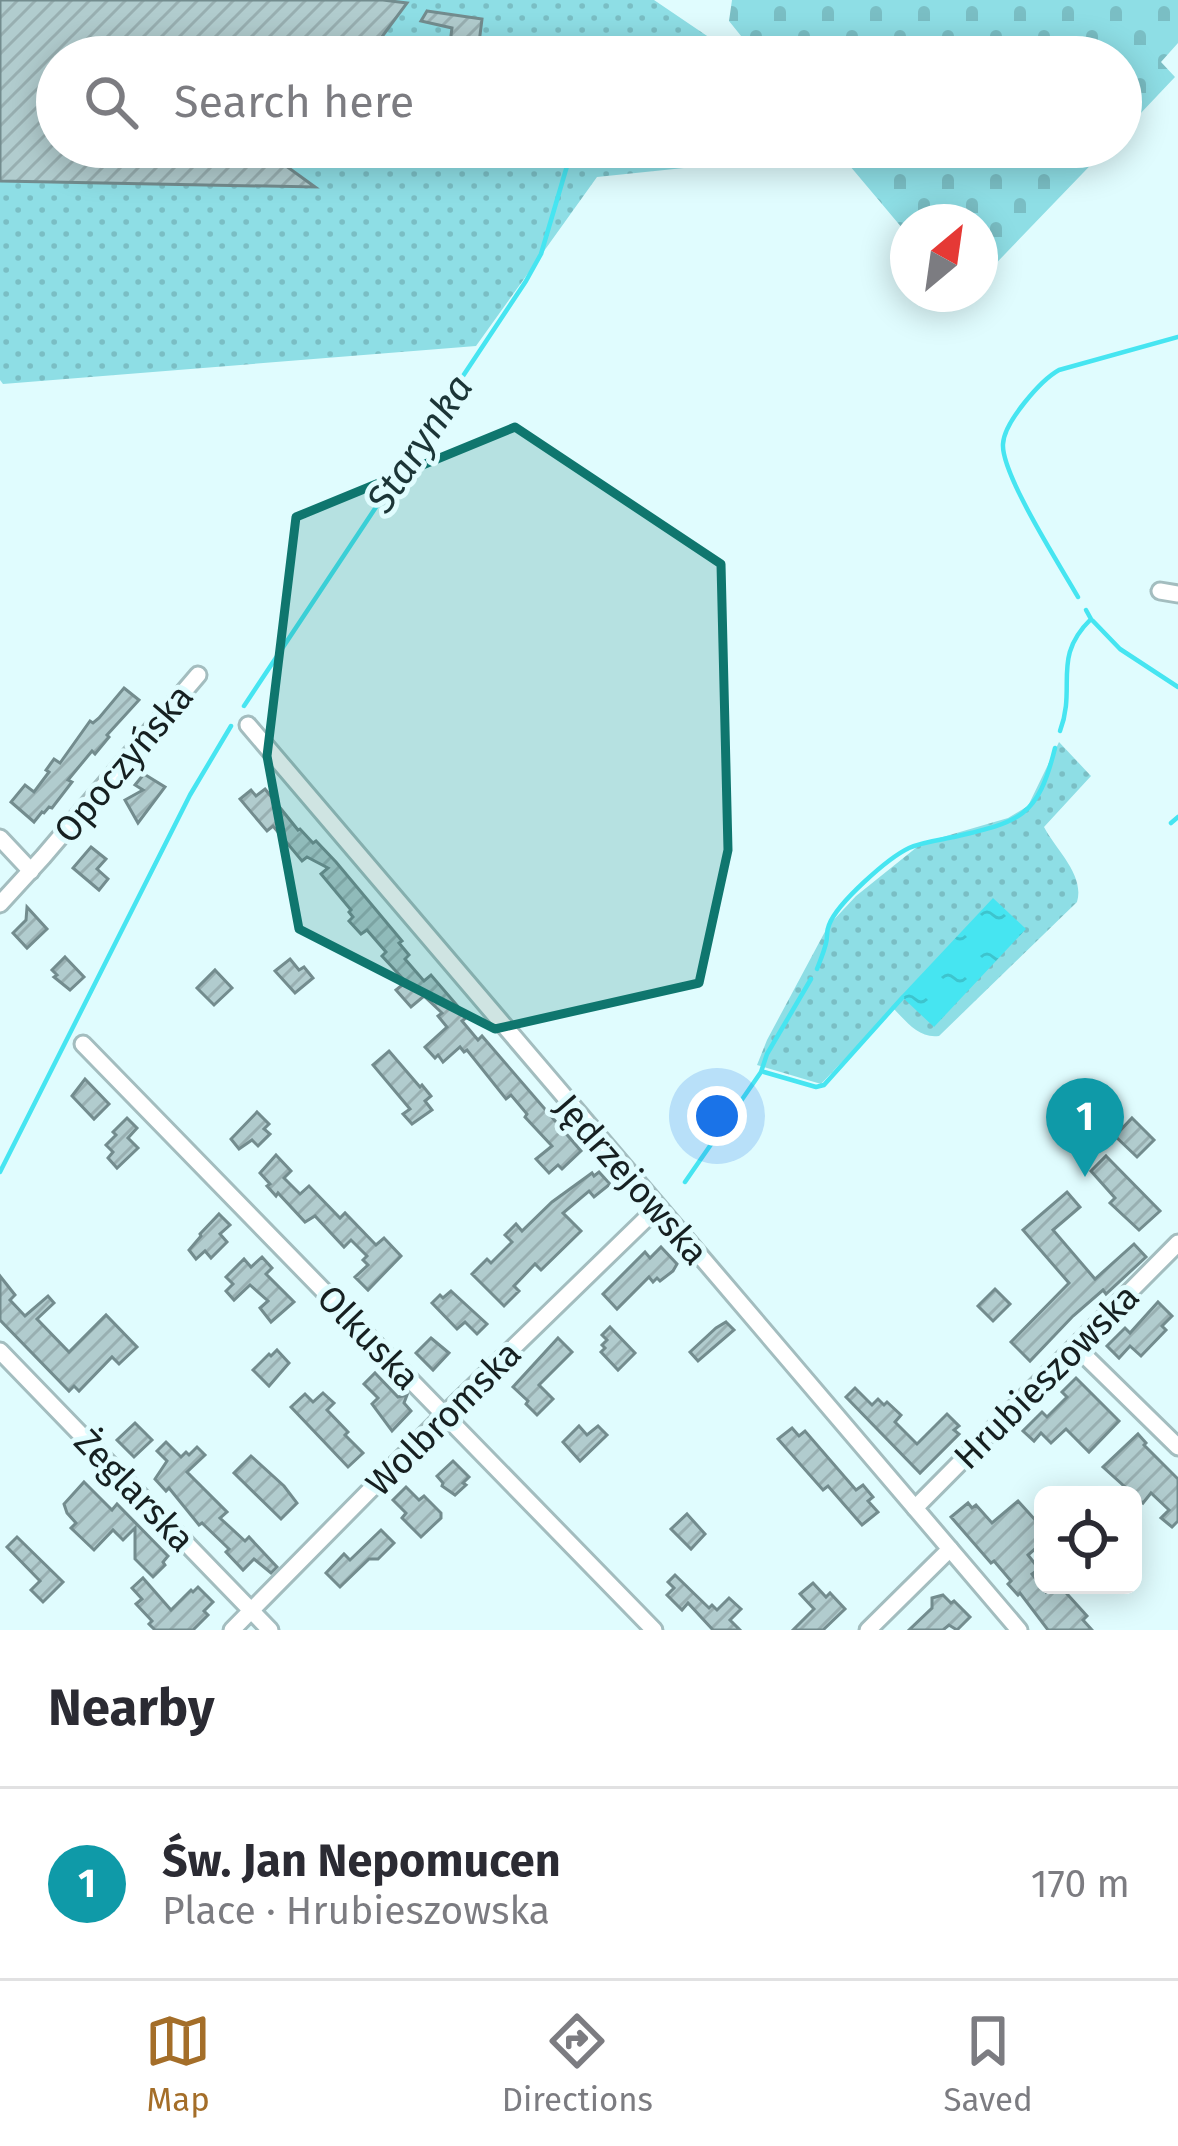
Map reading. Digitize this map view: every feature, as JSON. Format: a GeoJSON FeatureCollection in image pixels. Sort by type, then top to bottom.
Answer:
{"type":"FeatureCollection","features":[{"type":"Feature","properties":{"kind":"street"},"geometry":{"type":"LineString","coordinates":[[1160,591],[1178,594]]}},
{"type":"Feature","properties":{"kind":"street","name":"Opoczyńska"},"geometry":{"type":"LineString","coordinates":[[0,904],[198,675]]}},
{"type":"Feature","properties":{"kind":"street","name":"Jędrzejowska"},"geometry":{"type":"LineString","coordinates":[[248,725],[1019,1630]]}},
{"type":"Feature","properties":{"kind":"street"},"geometry":{"type":"LineString","coordinates":[[0,838],[31,871]]}},
{"type":"Feature","properties":{"kind":"street","name":"Olkuska"},"geometry":{"type":"LineString","coordinates":[[82,1044],[654,1630]]}},
{"type":"Feature","properties":{"kind":"street","name":"Wolbromska"},"geometry":{"type":"LineString","coordinates":[[232,1630],[657,1208]]}},
{"type":"Feature","properties":{"kind":"street","name":"Hrubieszowska"},"geometry":{"type":"LineString","coordinates":[[915,1508],[1178,1243]]}},
{"type":"Feature","properties":{"kind":"street"},"geometry":{"type":"LineString","coordinates":[[1076,1347],[1178,1447]]}},
{"type":"Feature","properties":{"kind":"street","name":"Żeglarska"},"geometry":{"type":"LineString","coordinates":[[0,1351],[270,1630]]}},
{"type":"Feature","properties":{"kind":"street"},"geometry":{"type":"LineString","coordinates":[[868,1630],[950,1549]]}},
{"type":"Feature","properties":{"kind":"highlighted area"},"geometry":{"type":"Polygon","coordinates":[[[515,427],[721,564],[728,850],[699,983],[495,1029],[299,929],[267,756],[296,517],[515,427]]]}},
{"type":"Feature","properties":{"kind":"green space"},"geometry":{"type":"Polygon","coordinates":[[[0,0],[654,0],[707,36],[36,36],[36,168],[684,168],[597,177],[476,346],[3,384],[0,0]]]}},
{"type":"Feature","properties":{"kind":"green space"},"geometry":{"type":"Polygon","coordinates":[[[732,0],[1178,0],[1178,43],[1161,62],[1175,77],[1142,112],[1142,36],[741,36],[729,21],[732,0]]]}},
{"type":"Feature","properties":{"kind":"green space"},"geometry":{"type":"Polygon","coordinates":[[[852,168],[1088,168],[998,261],[998,204],[890,204],[890,214],[852,168]]]}},
{"type":"Feature","properties":{"kind":"green space"},"geometry":{"type":"Polygon","coordinates":[[[1059,742],[1091,776],[1044,827],[1073,872],[1077,902],[939,1036],[919,1032],[893,1008],[821,1084],[757,1065],[828,926],[856,896],[922,843],[1008,818],[1028,806],[1059,742]]]}},
{"type":"Feature","properties":{"kind":"water"},"geometry":{"type":"Polygon","coordinates":[[[993,898],[1026,929],[934,1027],[901,996],[993,898]]]}},
{"type":"Feature","properties":{"kind":"building"},"geometry":{"type":"Polygon","coordinates":[[[0,0],[407,3],[383,36],[36,36],[36,168],[289,168],[315,187],[0,181],[0,0]]]}},
{"type":"Feature","properties":{"kind":"building"},"geometry":{"type":"Polygon","coordinates":[[[427,11],[482,19],[480,36],[451,36],[452,28],[421,21],[427,11]]]}},
{"type":"Feature","properties":{"kind":"building"},"geometry":{"type":"Polygon","coordinates":[[[124,688],[139,700],[68,780],[72,782],[52,808],[34,822],[11,802],[25,785],[34,792],[54,759],[60,763],[90,721],[99,718],[124,688]]]}},
{"type":"Feature","properties":{"kind":"building"},"geometry":{"type":"Polygon","coordinates":[[[144,774],[165,787],[138,823],[125,800],[143,790],[135,785],[144,774]]]}},
{"type":"Feature","properties":{"kind":"building"},"geometry":{"type":"Polygon","coordinates":[[[265,789],[298,830],[336,862],[402,941],[409,955],[405,959],[424,981],[431,975],[467,1017],[462,1021],[478,1040],[482,1036],[581,1151],[562,1169],[558,1165],[549,1173],[536,1159],[552,1146],[467,1050],[460,1047],[443,1062],[425,1047],[447,1027],[438,1016],[442,1013],[424,996],[411,1007],[396,990],[406,982],[382,956],[386,952],[367,930],[361,934],[349,921],[351,910],[321,874],[328,868],[307,857],[302,861],[273,826],[267,831],[240,799],[251,790],[256,796],[265,789]]]}},
{"type":"Feature","properties":{"kind":"building"},"geometry":{"type":"Polygon","coordinates":[[[91,847],[106,859],[97,869],[108,879],[99,890],[73,868],[91,847]]]}},
{"type":"Feature","properties":{"kind":"building"},"geometry":{"type":"Polygon","coordinates":[[[27,907],[47,929],[27,948],[13,933],[26,920],[27,907]]]}},
{"type":"Feature","properties":{"kind":"building"},"geometry":{"type":"Polygon","coordinates":[[[65,957],[84,977],[70,990],[52,970],[65,957]]]}},
{"type":"Feature","properties":{"kind":"building"},"geometry":{"type":"Polygon","coordinates":[[[290,959],[313,978],[295,993],[275,971],[290,959]]]}},
{"type":"Feature","properties":{"kind":"building"},"geometry":{"type":"Polygon","coordinates":[[[215,970],[232,988],[214,1005],[197,988],[215,970]]]}},
{"type":"Feature","properties":{"kind":"building"},"geometry":{"type":"Polygon","coordinates":[[[389,1051],[431,1096],[425,1101],[432,1110],[412,1124],[403,1114],[410,1109],[373,1065],[389,1051]]]}},
{"type":"Feature","properties":{"kind":"building"},"geometry":{"type":"Polygon","coordinates":[[[85,1079],[109,1104],[94,1119],[72,1096],[85,1079]]]}},
{"type":"Feature","properties":{"kind":"building"},"geometry":{"type":"Polygon","coordinates":[[[257,1112],[269,1124],[264,1129],[270,1134],[258,1146],[252,1140],[239,1149],[231,1139],[257,1112]]]}},
{"type":"Feature","properties":{"kind":"building"},"geometry":{"type":"Polygon","coordinates":[[[127,1118],[137,1128],[128,1138],[138,1148],[117,1168],[108,1158],[113,1152],[106,1145],[127,1118]]]}},
{"type":"Feature","properties":{"kind":"building"},"geometry":{"type":"Polygon","coordinates":[[[1132,1118],[1154,1140],[1137,1157],[1115,1136],[1132,1118]]]}},
{"type":"Feature","properties":{"kind":"building"},"geometry":{"type":"Polygon","coordinates":[[[276,1155],[291,1171],[284,1178],[300,1194],[309,1186],[340,1218],[345,1213],[376,1245],[384,1238],[401,1256],[368,1290],[355,1277],[368,1265],[363,1260],[367,1256],[351,1240],[344,1247],[315,1216],[305,1222],[267,1186],[260,1173],[276,1155]]]}},
{"type":"Feature","properties":{"kind":"building"},"geometry":{"type":"Polygon","coordinates":[[[1106,1156],[1160,1211],[1139,1230],[1110,1203],[1115,1198],[1091,1171],[1106,1156]]]}},
{"type":"Feature","properties":{"kind":"building"},"geometry":{"type":"Polygon","coordinates":[[[599,1172],[610,1184],[594,1197],[589,1191],[563,1213],[581,1231],[541,1270],[535,1264],[514,1286],[519,1291],[504,1306],[472,1274],[512,1242],[505,1235],[516,1224],[522,1231],[552,1202],[599,1172]]]}},
{"type":"Feature","properties":{"kind":"building"},"geometry":{"type":"Polygon","coordinates":[[[1067,1192],[1080,1207],[1053,1230],[1095,1279],[1134,1244],[1146,1257],[1106,1294],[1103,1290],[1073,1316],[1030,1361],[1011,1342],[1069,1283],[1023,1230],[1067,1192]]]}},
{"type":"Feature","properties":{"kind":"building"},"geometry":{"type":"Polygon","coordinates":[[[219,1214],[230,1225],[220,1234],[227,1242],[211,1258],[205,1251],[196,1259],[189,1250],[219,1214]]]}},
{"type":"Feature","properties":{"kind":"building"},"geometry":{"type":"Polygon","coordinates":[[[661,1247],[677,1264],[673,1271],[660,1281],[649,1277],[617,1309],[603,1294],[645,1252],[650,1258],[661,1247]]]}},
{"type":"Feature","properties":{"kind":"building"},"geometry":{"type":"Polygon","coordinates":[[[262,1257],[272,1268],[266,1274],[294,1302],[271,1322],[260,1308],[268,1301],[250,1285],[234,1300],[226,1291],[233,1284],[226,1277],[244,1259],[251,1267],[262,1257]]]}},
{"type":"Feature","properties":{"kind":"building"},"geometry":{"type":"Polygon","coordinates":[[[0,1276],[15,1295],[10,1300],[25,1316],[48,1296],[54,1303],[37,1319],[69,1352],[106,1315],[137,1347],[119,1364],[112,1357],[79,1391],[74,1386],[69,1391],[0,1320],[0,1276]]]}},
{"type":"Feature","properties":{"kind":"building"},"geometry":{"type":"Polygon","coordinates":[[[995,1289],[1010,1304],[993,1321],[978,1306],[995,1289]]]}},
{"type":"Feature","properties":{"kind":"building"},"geometry":{"type":"Polygon","coordinates":[[[451,1291],[487,1324],[477,1334],[465,1322],[457,1329],[432,1303],[451,1291]]]}},
{"type":"Feature","properties":{"kind":"building"},"geometry":{"type":"Polygon","coordinates":[[[1158,1302],[1172,1316],[1162,1326],[1166,1330],[1141,1356],[1130,1346],[1119,1358],[1107,1346],[1125,1328],[1130,1333],[1158,1302]]]}},
{"type":"Feature","properties":{"kind":"building"},"geometry":{"type":"Polygon","coordinates":[[[726,1322],[734,1330],[698,1361],[690,1352],[726,1322]]]}},
{"type":"Feature","properties":{"kind":"building"},"geometry":{"type":"Polygon","coordinates":[[[610,1327],[635,1353],[618,1370],[601,1352],[607,1340],[602,1335],[610,1327]]]}},
{"type":"Feature","properties":{"kind":"building"},"geometry":{"type":"Polygon","coordinates":[[[431,1338],[449,1353],[433,1370],[416,1353],[431,1338]]]}},
{"type":"Feature","properties":{"kind":"building"},"geometry":{"type":"Polygon","coordinates":[[[558,1338],[572,1352],[539,1385],[553,1399],[537,1415],[513,1387],[558,1338]]]}},
{"type":"Feature","properties":{"kind":"building"},"geometry":{"type":"Polygon","coordinates":[[[277,1350],[289,1363],[269,1386],[253,1370],[277,1350]]]}},
{"type":"Feature","properties":{"kind":"building"},"geometry":{"type":"Polygon","coordinates":[[[375,1373],[398,1397],[407,1395],[404,1403],[411,1411],[392,1431],[372,1404],[378,1398],[364,1384],[375,1373]]]}},
{"type":"Feature","properties":{"kind":"building"},"geometry":{"type":"Polygon","coordinates":[[[1076,1378],[1119,1421],[1089,1452],[1066,1429],[1051,1443],[1041,1433],[1034,1441],[1023,1431],[1067,1397],[1062,1392],[1076,1378]]]}},
{"type":"Feature","properties":{"kind":"building"},"geometry":{"type":"Polygon","coordinates":[[[855,1388],[872,1405],[878,1399],[884,1405],[887,1402],[901,1415],[895,1422],[917,1444],[947,1414],[959,1426],[954,1430],[959,1434],[920,1473],[846,1397],[855,1388]]]}},
{"type":"Feature","properties":{"kind":"building"},"geometry":{"type":"Polygon","coordinates":[[[323,1393],[334,1403],[327,1410],[363,1453],[348,1467],[291,1407],[305,1394],[313,1402],[323,1393]]]}},
{"type":"Feature","properties":{"kind":"building"},"geometry":{"type":"Polygon","coordinates":[[[135,1423],[152,1440],[134,1457],[117,1440],[135,1423]]]}},
{"type":"Feature","properties":{"kind":"building"},"geometry":{"type":"Polygon","coordinates":[[[579,1426],[587,1435],[598,1426],[607,1435],[580,1461],[563,1442],[579,1426]]]}},
{"type":"Feature","properties":{"kind":"building"},"geometry":{"type":"Polygon","coordinates":[[[792,1428],[799,1436],[805,1431],[856,1490],[863,1485],[878,1512],[862,1525],[828,1486],[823,1490],[778,1439],[792,1428]]]}},
{"type":"Feature","properties":{"kind":"building"},"geometry":{"type":"Polygon","coordinates":[[[1138,1434],[1178,1479],[1178,1521],[1172,1527],[1161,1518],[1169,1510],[1151,1493],[1143,1503],[1142,1486],[1124,1486],[1103,1467],[1138,1434]]]}},
{"type":"Feature","properties":{"kind":"building"},"geometry":{"type":"Polygon","coordinates":[[[166,1442],[181,1457],[197,1447],[205,1455],[187,1472],[227,1512],[220,1518],[245,1541],[249,1537],[277,1567],[271,1573],[254,1559],[243,1570],[226,1552],[229,1549],[155,1479],[167,1461],[157,1451],[166,1442]]]}},
{"type":"Feature","properties":{"kind":"building"},"geometry":{"type":"Polygon","coordinates":[[[251,1456],[297,1503],[281,1519],[234,1473],[251,1456]]]}},
{"type":"Feature","properties":{"kind":"building"},"geometry":{"type":"Polygon","coordinates":[[[453,1461],[469,1477],[455,1495],[437,1476],[453,1461]]]}},
{"type":"Feature","properties":{"kind":"building"},"geometry":{"type":"Polygon","coordinates":[[[84,1482],[112,1510],[117,1504],[168,1556],[153,1577],[135,1559],[135,1528],[123,1540],[113,1530],[94,1550],[71,1528],[76,1523],[64,1504],[84,1482]]]}},
{"type":"Feature","properties":{"kind":"building"},"geometry":{"type":"Polygon","coordinates":[[[406,1487],[441,1513],[421,1537],[402,1518],[406,1513],[393,1500],[406,1487]]]}},
{"type":"Feature","properties":{"kind":"building"},"geometry":{"type":"Polygon","coordinates":[[[1018,1501],[1034,1519],[1034,1550],[1028,1555],[1034,1563],[1034,1594],[1067,1594],[1087,1616],[1083,1620],[1092,1630],[1048,1630],[994,1561],[951,1517],[968,1503],[992,1523],[1018,1501]]]}},
{"type":"Feature","properties":{"kind":"building"},"geometry":{"type":"Polygon","coordinates":[[[687,1514],[705,1534],[691,1549],[671,1529],[687,1514]]]}},
{"type":"Feature","properties":{"kind":"building"},"geometry":{"type":"Polygon","coordinates":[[[381,1530],[394,1543],[340,1587],[326,1573],[344,1554],[350,1560],[381,1530]]]}},
{"type":"Feature","properties":{"kind":"building"},"geometry":{"type":"Polygon","coordinates":[[[17,1537],[63,1582],[43,1602],[31,1590],[40,1581],[7,1547],[17,1537]]]}},
{"type":"Feature","properties":{"kind":"building"},"geometry":{"type":"Polygon","coordinates":[[[675,1575],[709,1608],[712,1605],[717,1610],[729,1598],[741,1609],[730,1620],[740,1630],[713,1630],[688,1603],[682,1610],[667,1595],[674,1588],[668,1582],[675,1575]]]}},
{"type":"Feature","properties":{"kind":"building"},"geometry":{"type":"Polygon","coordinates":[[[143,1578],[171,1610],[198,1587],[213,1602],[204,1611],[208,1615],[193,1630],[155,1630],[136,1604],[142,1599],[132,1588],[143,1578]]]}},
{"type":"Feature","properties":{"kind":"building"},"geometry":{"type":"Polygon","coordinates":[[[813,1583],[845,1609],[823,1630],[793,1630],[814,1609],[800,1594],[813,1583]]]}},
{"type":"Feature","properties":{"kind":"building"},"geometry":{"type":"Polygon","coordinates":[[[943,1595],[970,1617],[957,1630],[949,1625],[943,1630],[909,1630],[932,1608],[932,1598],[943,1595]]]}},
{"type":"Feature","properties":{"kind":"waterway","name":"Starynka"},"geometry":{"type":"LineString","coordinates":[[244,706],[526,281],[541,254],[566,168]]}},
{"type":"Feature","properties":{"kind":"waterway","name":"Starynka"},"geometry":{"type":"LineString","coordinates":[[1078,597],[1011,476],[1005,435],[1025,402],[1059,370],[1178,337]]}},
{"type":"Feature","properties":{"kind":"waterway","name":"Starynka"},"geometry":{"type":"LineString","coordinates":[[1060,731],[1068,660],[1079,633],[1091,619],[1086,610]]}},
{"type":"Feature","properties":{"kind":"waterway","name":"Starynka"},"geometry":{"type":"LineString","coordinates":[[1093,621],[1120,649],[1178,687]]}},
{"type":"Feature","properties":{"kind":"waterway","name":"Starynka"},"geometry":{"type":"LineString","coordinates":[[0,1172],[190,795],[231,726]]}},
{"type":"Feature","properties":{"kind":"waterway","name":"Starynka"},"geometry":{"type":"LineString","coordinates":[[817,969],[828,927],[864,882],[909,848],[995,826],[1023,813],[1041,789],[1055,748]]}},
{"type":"Feature","properties":{"kind":"waterway"},"geometry":{"type":"LineString","coordinates":[[1171,823],[1178,817]]}},
{"type":"Feature","properties":{"kind":"waterway","name":"Starynka"},"geometry":{"type":"LineString","coordinates":[[685,1182],[761,1072],[811,979]]}},
{"type":"Feature","properties":{"kind":"waterway","name":"Starynka"},"geometry":{"type":"LineString","coordinates":[[764,1072],[816,1087],[824,1085],[902,998]]}},
{"type":"Feature","properties":{"kind":"place","name":"Św. Jan Nepomucen"},"geometry":{"type":"Point","coordinates":[1085,1177]}}]}
